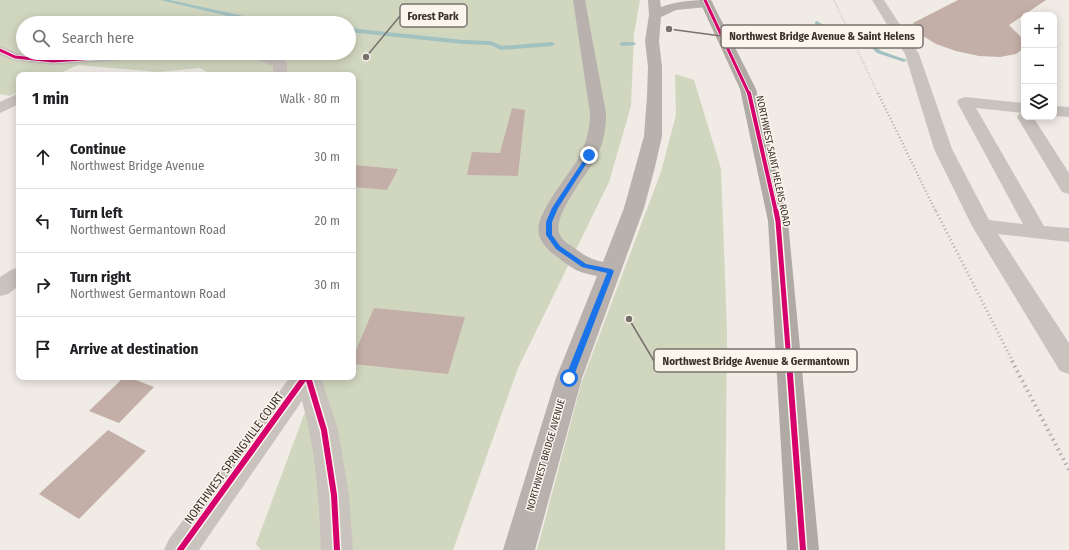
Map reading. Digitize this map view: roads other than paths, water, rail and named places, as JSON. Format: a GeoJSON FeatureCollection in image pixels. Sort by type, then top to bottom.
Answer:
{"type":"FeatureCollection","features":[{"type":"Feature","properties":{"kind":"highway","name":"NORTHWEST SAINT HELENS ROAD"},"geometry":{"type":"LineString","coordinates":[[706,1],[748,89],[778,220],[803,550]]}},
{"type":"Feature","properties":{"kind":"main road"},"geometry":{"type":"LineString","coordinates":[[579,0],[597,105],[598,129],[589,155],[555,208],[549,222],[549,235],[558,247],[584,266],[611,271]]}},
{"type":"Feature","properties":{"kind":"main road","name":"NORTHWEST BRIDGE AVENUE"},"geometry":{"type":"LineString","coordinates":[[519,550],[569,378],[634,208],[653,136],[655,67],[652,41],[654,7],[663,10],[675,6],[706,1]]}},
{"type":"Feature","properties":{"kind":"street"},"geometry":{"type":"LineString","coordinates":[[878,0],[912,54],[943,149],[982,226],[1069,364]]}},
{"type":"Feature","properties":{"kind":"street"},"geometry":{"type":"LineString","coordinates":[[0,50],[16,57]]}},
{"type":"Feature","properties":{"kind":"street"},"geometry":{"type":"LineString","coordinates":[[44,60],[74,60]]}},
{"type":"Feature","properties":{"kind":"street"},"geometry":{"type":"LineString","coordinates":[[70,72],[94,60]]}},
{"type":"Feature","properties":{"kind":"street"},"geometry":{"type":"LineString","coordinates":[[271,60],[280,64],[280,72]]}},
{"type":"Feature","properties":{"kind":"street"},"geometry":{"type":"LineString","coordinates":[[0,108],[16,100]]}},
{"type":"Feature","properties":{"kind":"street"},"geometry":{"type":"LineString","coordinates":[[1021,112],[966,102],[1037,231]]}},
{"type":"Feature","properties":{"kind":"street"},"geometry":{"type":"LineString","coordinates":[[1057,111],[1069,112]]}},
{"type":"Feature","properties":{"kind":"street"},"geometry":{"type":"LineString","coordinates":[[1028,120],[1069,188]]}},
{"type":"Feature","properties":{"kind":"street"},"geometry":{"type":"LineString","coordinates":[[982,226],[1069,235]]}},
{"type":"Feature","properties":{"kind":"street"},"geometry":{"type":"LineString","coordinates":[[0,288],[16,276]]}},
{"type":"Feature","properties":{"kind":"street","name":"NORTHWEST SPRINGVILLE COURT"},"geometry":{"type":"LineString","coordinates":[[180,550],[304,380]]}},
{"type":"Feature","properties":{"kind":"street"},"geometry":{"type":"LineString","coordinates":[[307,380],[324,430],[334,495],[337,550]]}},
{"type":"Feature","properties":{"kind":"waterway"},"geometry":{"type":"LineString","coordinates":[[163,0],[235,16]]}},
{"type":"Feature","properties":{"kind":"waterway"},"geometry":{"type":"LineString","coordinates":[[817,23],[840,38]]}},
{"type":"Feature","properties":{"kind":"waterway"},"geometry":{"type":"LineString","coordinates":[[356,31],[463,42],[491,43],[501,48],[552,44]]}},
{"type":"Feature","properties":{"kind":"waterway"},"geometry":{"type":"LineString","coordinates":[[865,39],[879,52],[904,60]]}},
{"type":"Feature","properties":{"kind":"waterway"},"geometry":{"type":"LineString","coordinates":[[622,44],[633,44]]}},
{"type":"Feature","properties":{"kind":"railway"},"geometry":{"type":"LineString","coordinates":[[834,0],[878,94]]}},
{"type":"Feature","properties":{"kind":"railway"},"geometry":{"type":"LineString","coordinates":[[878,93],[936,212]]}},
{"type":"Feature","properties":{"kind":"railway"},"geometry":{"type":"LineString","coordinates":[[936,211],[1013,362]]}},
{"type":"Feature","properties":{"kind":"railway"},"geometry":{"type":"LineString","coordinates":[[1012,361],[1069,470]]}},
{"type":"Feature","properties":{"kind":"place","name":"Northwest Bridge Avenue & Saint Helens"},"geometry":{"type":"Point","coordinates":[669,29]}},
{"type":"Feature","properties":{"kind":"place","name":"Forest Park"},"geometry":{"type":"Point","coordinates":[366,57]}},
{"type":"Feature","properties":{"kind":"place","name":"Northwest Bridge Avenue & Germantown"},"geometry":{"type":"Point","coordinates":[629,319]}}]}
